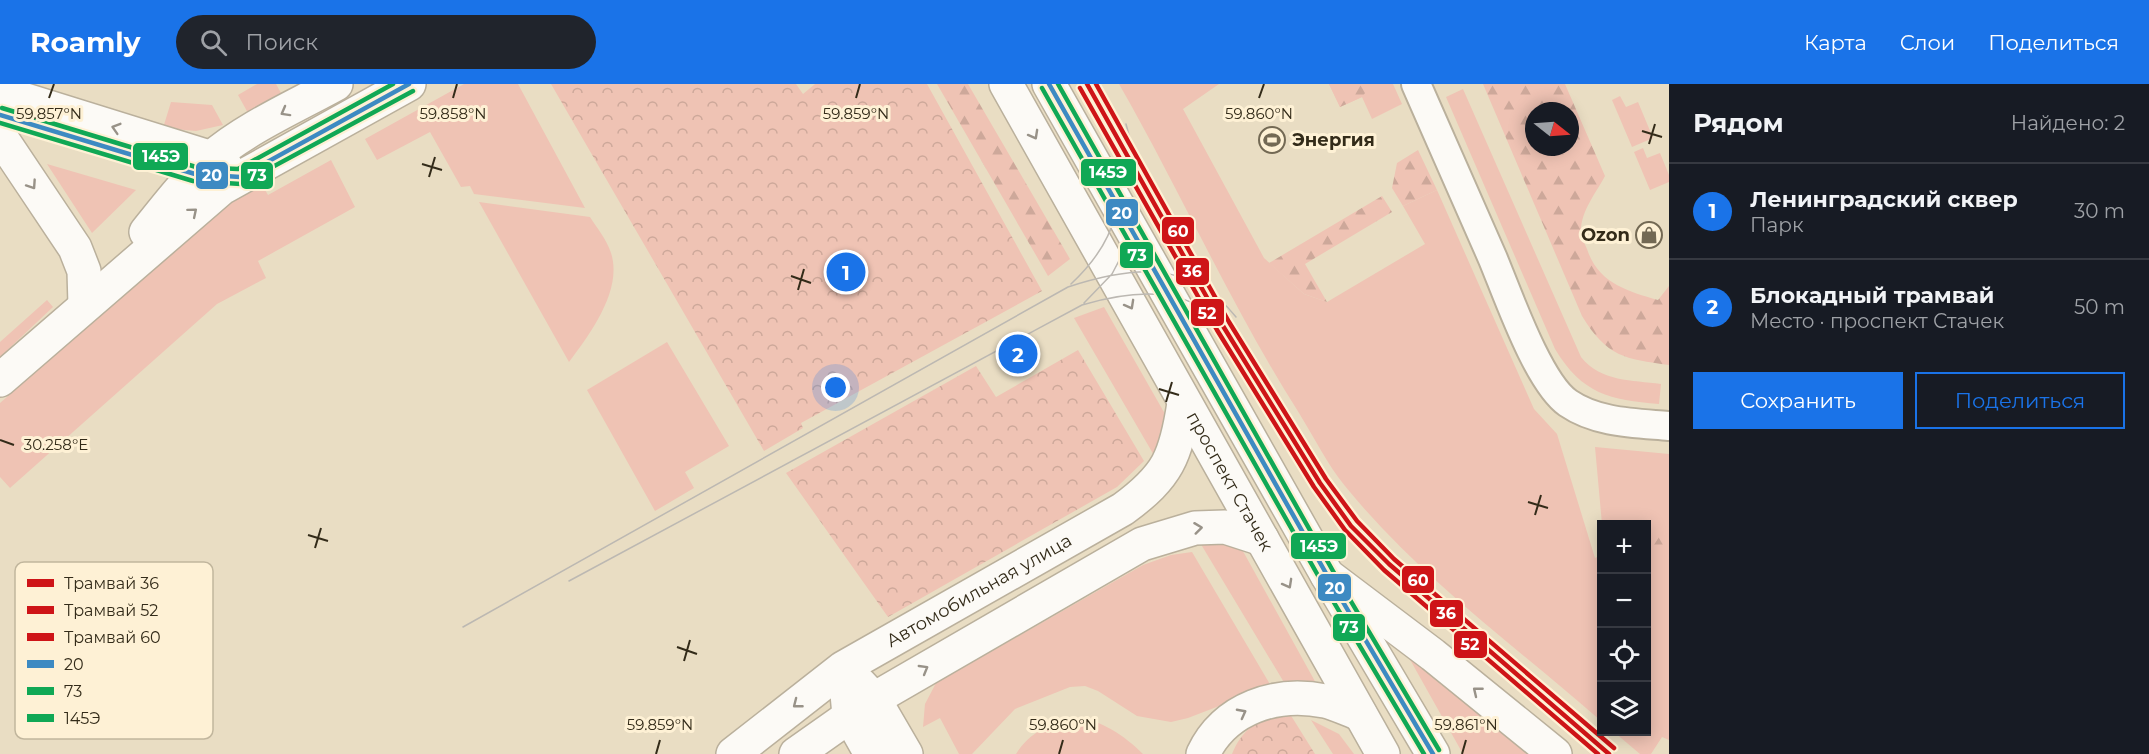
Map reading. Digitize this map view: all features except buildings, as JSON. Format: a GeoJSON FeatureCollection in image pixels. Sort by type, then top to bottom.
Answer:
{"type":"FeatureCollection","features":[{"type":"Feature","properties":{"kind":"main road"},"geometry":{"type":"LineString","coordinates":[[85,305],[203,166],[247,133],[336,84]]}},
{"type":"Feature","properties":{"kind":"main road"},"geometry":{"type":"LineString","coordinates":[[0,380],[222,188],[409,84]]}},
{"type":"Feature","properties":{"kind":"main road","name":"проспект Стачек"},"geometry":{"type":"LineString","coordinates":[[1006,84],[1383,754]]}},
{"type":"Feature","properties":{"kind":"main road"},"geometry":{"type":"LineString","coordinates":[[1049,84],[1327,575],[1433,754]]}},
{"type":"Feature","properties":{"kind":"main road"},"geometry":{"type":"LineString","coordinates":[[0,92],[203,166]]}},
{"type":"Feature","properties":{"kind":"main road"},"geometry":{"type":"LineString","coordinates":[[0,115],[240,177]]}},
{"type":"Feature","properties":{"kind":"main road"},"geometry":{"type":"LineString","coordinates":[[0,136],[75,248],[84,271],[85,305]]}},
{"type":"Feature","properties":{"kind":"main road","name":"Автомобильная улица"},"geometry":{"type":"LineString","coordinates":[[733,754],[843,668],[1123,509],[1152,488],[1169,463],[1178,442],[1184,402]]}},
{"type":"Feature","properties":{"kind":"main road"},"geometry":{"type":"LineString","coordinates":[[796,754],[862,707],[1142,544],[1195,528],[1225,526],[1262,538]]}},
{"type":"Feature","properties":{"kind":"main road"},"geometry":{"type":"LineString","coordinates":[[1327,575],[1433,655],[1555,754]]}},
{"type":"Feature","properties":{"kind":"main road"},"geometry":{"type":"LineString","coordinates":[[843,668],[862,707],[871,754]]}},
{"type":"Feature","properties":{"kind":"main road"},"geometry":{"type":"LineString","coordinates":[[1203,754],[1223,723],[1245,710],[1268,702],[1290,699],[1324,701],[1360,714]]}},
{"type":"Feature","properties":{"kind":"main road"},"geometry":{"type":"LineString","coordinates":[[862,707],[906,754]]}},
{"type":"Feature","properties":{"kind":"street"},"geometry":{"type":"LineString","coordinates":[[1416,84],[1544,374],[1553,389],[1566,402],[1584,413],[1612,420],[1669,426]]}},
{"type":"Feature","properties":{"kind":"green space"},"geometry":{"type":"Polygon","coordinates":[[[257,84],[276,84],[281,93],[248,113],[238,95],[257,84]]]}},
{"type":"Feature","properties":{"kind":"green space"},"geometry":{"type":"Polygon","coordinates":[[[464,84],[518,84],[585,208],[474,194],[470,186],[461,187],[430,132],[377,160],[365,139],[464,84]]]}},
{"type":"Feature","properties":{"kind":"green space"},"geometry":{"type":"Polygon","coordinates":[[[551,84],[796,84],[803,94],[815,84],[927,84],[1042,291],[801,423],[803,428],[764,451],[551,84]]]}},
{"type":"Feature","properties":{"kind":"green space"},"geometry":{"type":"Polygon","coordinates":[[[937,84],[968,84],[1070,259],[1048,276],[937,84]]]}},
{"type":"Feature","properties":{"kind":"green space"},"geometry":{"type":"Polygon","coordinates":[[[1119,84],[1219,84],[1183,109],[1264,258],[1304,294],[1327,302],[1425,244],[1403,206],[1437,190],[1534,409],[1557,434],[1595,558],[1597,557],[1597,718],[1435,580],[1373,519],[1338,478],[1251,332],[1119,84]]]}},
{"type":"Feature","properties":{"kind":"green space"},"geometry":{"type":"Polygon","coordinates":[[[1329,84],[1393,84],[1402,104],[1372,119],[1362,97],[1340,107],[1329,84]]]}},
{"type":"Feature","properties":{"kind":"green space"},"geometry":{"type":"Polygon","coordinates":[[[1329,84],[1371,85],[1362,97],[1340,107],[1329,84]]]}},
{"type":"Feature","properties":{"kind":"green space"},"geometry":{"type":"Polygon","coordinates":[[[1483,84],[1565,84],[1573,102],[1525,102],[1525,156],[1579,156],[1579,116],[1605,176],[1583,216],[1582,238],[1592,261],[1606,278],[1635,293],[1658,300],[1669,286],[1669,365],[1640,361],[1618,354],[1591,330],[1582,316],[1483,84]]]}},
{"type":"Feature","properties":{"kind":"green space"},"geometry":{"type":"Polygon","coordinates":[[[1463,89],[1581,357],[1589,365],[1607,375],[1661,384],[1659,404],[1626,400],[1599,392],[1576,376],[1555,349],[1446,97],[1463,89]]]}},
{"type":"Feature","properties":{"kind":"green space"},"geometry":{"type":"Polygon","coordinates":[[[1620,96],[1626,107],[1638,102],[1653,138],[1632,147],[1612,100],[1620,96]]]}},
{"type":"Feature","properties":{"kind":"green space"},"geometry":{"type":"Polygon","coordinates":[[[171,102],[212,105],[223,125],[196,131],[163,128],[171,102]]]}},
{"type":"Feature","properties":{"kind":"green space"},"geometry":{"type":"Polygon","coordinates":[[[1643,148],[1647,158],[1660,153],[1669,175],[1669,182],[1650,190],[1634,152],[1643,148]]]}},
{"type":"Feature","properties":{"kind":"green space"},"geometry":{"type":"Polygon","coordinates":[[[1418,150],[1437,190],[1403,206],[1392,188],[1397,163],[1418,150]]]}},
{"type":"Feature","properties":{"kind":"green space"},"geometry":{"type":"Polygon","coordinates":[[[331,160],[355,207],[258,261],[266,278],[217,304],[10,488],[0,477],[0,403],[231,201],[261,183],[268,195],[331,160]]]}},
{"type":"Feature","properties":{"kind":"green space"},"geometry":{"type":"Polygon","coordinates":[[[47,164],[136,190],[92,233],[47,164]]]}},
{"type":"Feature","properties":{"kind":"green space"},"geometry":{"type":"Polygon","coordinates":[[[1382,196],[1392,212],[1305,264],[1327,302],[1304,294],[1269,263],[1382,196]]]}},
{"type":"Feature","properties":{"kind":"green space"},"geometry":{"type":"Polygon","coordinates":[[[479,202],[590,217],[604,239],[611,253],[614,267],[609,296],[595,325],[569,362],[479,202]]]}},
{"type":"Feature","properties":{"kind":"green space"},"geometry":{"type":"Polygon","coordinates":[[[47,300],[53,307],[0,357],[0,342],[47,300]]]}},
{"type":"Feature","properties":{"kind":"green space"},"geometry":{"type":"Polygon","coordinates":[[[1104,307],[1165,414],[1165,430],[1155,457],[1074,318],[1104,307]]]}},
{"type":"Feature","properties":{"kind":"green space"},"geometry":{"type":"Polygon","coordinates":[[[667,342],[729,446],[685,472],[694,488],[655,511],[587,390],[667,342]]]}},
{"type":"Feature","properties":{"kind":"green space"},"geometry":{"type":"Polygon","coordinates":[[[1078,350],[1144,461],[1117,487],[888,617],[786,473],[976,366],[996,397],[1078,350]]]}},
{"type":"Feature","properties":{"kind":"green space"},"geometry":{"type":"Polygon","coordinates":[[[1595,447],[1669,454],[1669,740],[1662,737],[1651,754],[1640,754],[1619,736],[1651,736],[1651,520],[1602,520],[1595,447]]]}},
{"type":"Feature","properties":{"kind":"green space"},"geometry":{"type":"Polygon","coordinates":[[[1669,523],[1669,570],[1652,548],[1669,523]]]}},
{"type":"Feature","properties":{"kind":"green space"},"geometry":{"type":"Polygon","coordinates":[[[1217,540],[1238,546],[1244,553],[1317,685],[1285,684],[1199,541],[1217,540]]]}},
{"type":"Feature","properties":{"kind":"green space"},"geometry":{"type":"Polygon","coordinates":[[[1192,552],[1271,686],[1188,718],[1171,722],[1137,716],[1098,691],[1085,686],[1070,687],[1015,709],[972,754],[959,754],[940,718],[923,727],[925,704],[936,683],[1143,565],[1171,555],[1192,552]]]}},
{"type":"Feature","properties":{"kind":"green space"},"geometry":{"type":"Polygon","coordinates":[[[1408,656],[1536,754],[1463,754],[1408,656]]]}},
{"type":"Feature","properties":{"kind":"green space"},"geometry":{"type":"Polygon","coordinates":[[[1290,714],[1315,754],[1232,754],[1242,736],[1254,725],[1290,714]]]}},
{"type":"Feature","properties":{"kind":"green space"},"geometry":{"type":"Polygon","coordinates":[[[1075,717],[1094,721],[1112,730],[1143,754],[1016,754],[1034,734],[1057,722],[1075,717]]]}},
{"type":"Feature","properties":{"kind":"green space"},"geometry":{"type":"Polygon","coordinates":[[[1311,720],[1339,734],[1354,754],[1333,754],[1311,720]]]}},
{"type":"Feature","properties":{"kind":"tram line","name":"36"},"geometry":{"type":"LineString","coordinates":[[1087,84],[1223,326],[1320,483],[1351,526],[1389,564],[1609,754]]}},
{"type":"Feature","properties":{"kind":"tram line","name":"60"},"geometry":{"type":"LineString","coordinates":[[1096,84],[1229,322],[1326,479],[1357,521],[1394,559],[1614,748]]}},
{"type":"Feature","properties":{"kind":"tram line","name":"52"},"geometry":{"type":"LineString","coordinates":[[1080,88],[1217,330],[1314,487],[1345,530],[1384,570],[1598,754]]}},
{"type":"Feature","properties":{"kind":"tram line"},"geometry":{"type":"LineString","coordinates":[[1084,303],[1112,274],[1134,232],[1142,183],[1126,124]]}},
{"type":"Feature","properties":{"kind":"tram line"},"geometry":{"type":"LineString","coordinates":[[1071,284],[1088,267],[1100,250],[1115,216],[1118,198],[1115,135]]}},
{"type":"Feature","properties":{"kind":"tram line"},"geometry":{"type":"LineString","coordinates":[[463,627],[1068,287],[1115,275],[1159,272],[1180,276],[1199,285],[1218,298],[1236,317]]}},
{"type":"Feature","properties":{"kind":"tram line"},"geometry":{"type":"LineString","coordinates":[[569,581],[1082,305],[1138,294],[1166,295],[1197,305],[1223,326]]}},
{"type":"Feature","properties":{"kind":"transit line","name":"145Э"},"geometry":{"type":"LineString","coordinates":[[2,108],[196,167],[238,169],[393,84]]}},
{"type":"Feature","properties":{"kind":"transit line","name":"20"},"geometry":{"type":"LineString","coordinates":[[0,115],[195,174],[240,177],[409,84]]}},
{"type":"Feature","properties":{"kind":"transit line","name":"20"},"geometry":{"type":"LineString","coordinates":[[1049,84],[1327,575],[1433,754]]}},
{"type":"Feature","properties":{"kind":"transit line","name":"145Э"},"geometry":{"type":"LineString","coordinates":[[1058,84],[1333,571],[1439,750]]}},
{"type":"Feature","properties":{"kind":"transit line","name":"73"},"geometry":{"type":"LineString","coordinates":[[1042,88],[1320,579],[1424,754]]}},
{"type":"Feature","properties":{"kind":"transit line","name":"73"},"geometry":{"type":"LineString","coordinates":[[0,123],[193,181],[241,184],[413,91]]}},
{"type":"Feature","properties":{"kind":"place","name":"Энергия"},"geometry":{"type":"Point","coordinates":[1272,140]}},
{"type":"Feature","properties":{"kind":"place","name":"Ozon"},"geometry":{"type":"Point","coordinates":[1649,235]}},
{"type":"Feature","properties":{"kind":"place","name":"Ленинградский сквер"},"geometry":{"type":"Point","coordinates":[846,272]}},
{"type":"Feature","properties":{"kind":"place","name":"Блокадный трамвай"},"geometry":{"type":"Point","coordinates":[1018,354]}}]}
